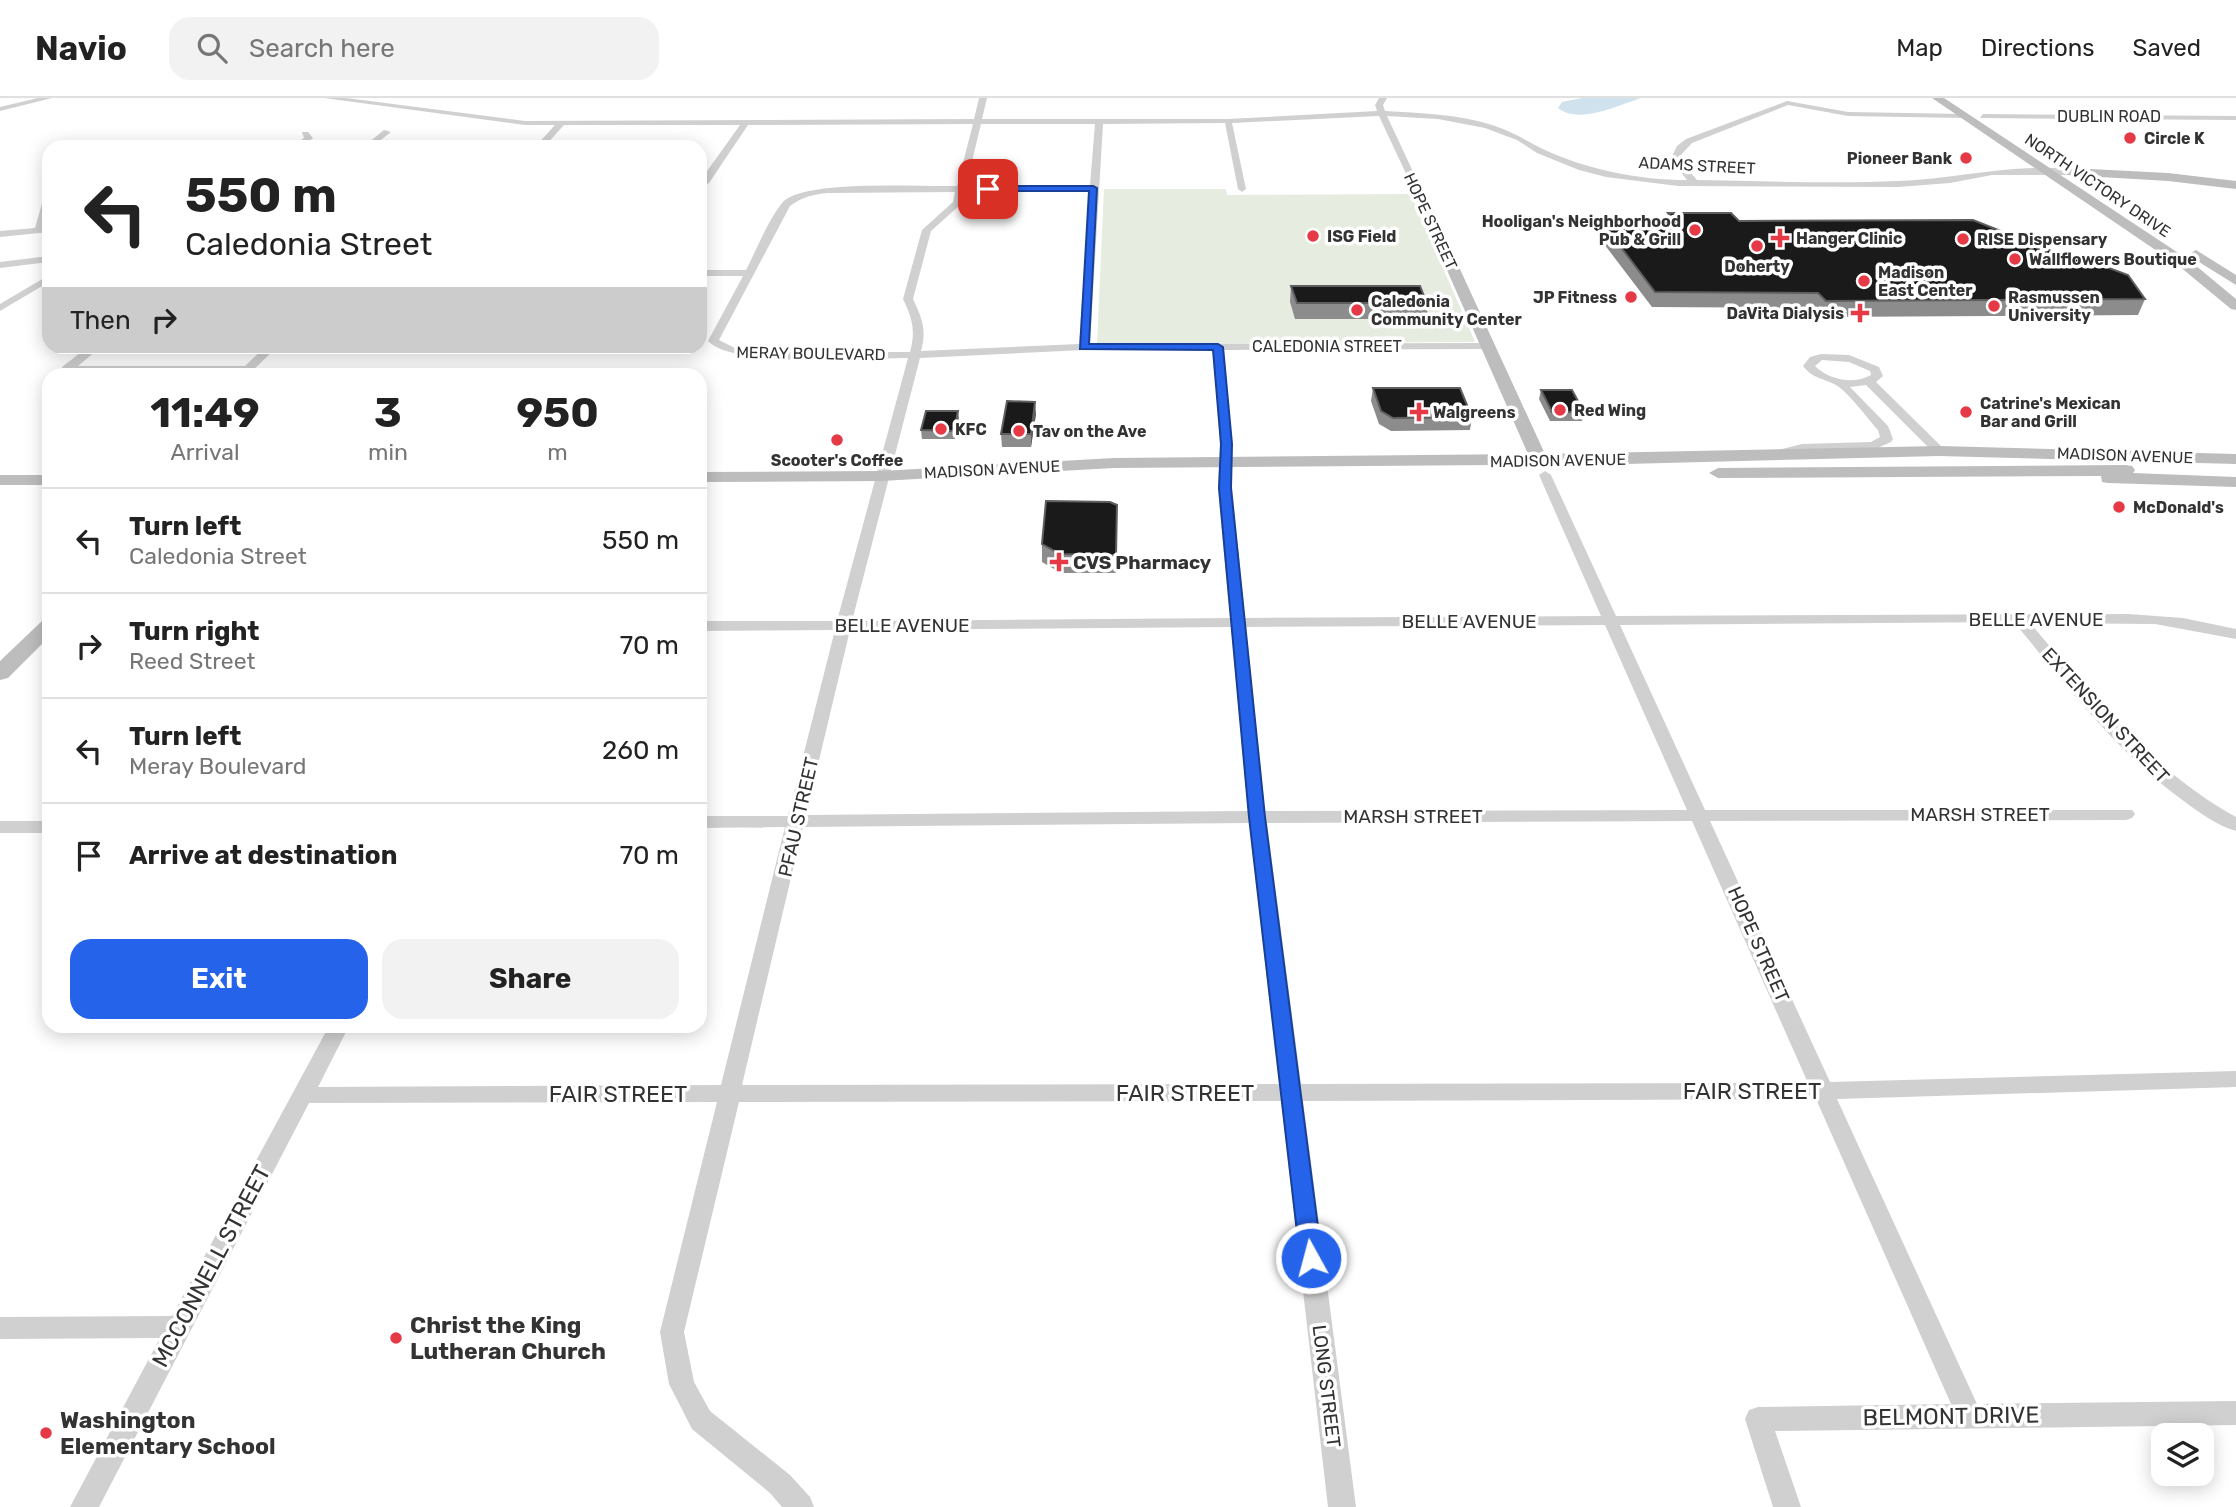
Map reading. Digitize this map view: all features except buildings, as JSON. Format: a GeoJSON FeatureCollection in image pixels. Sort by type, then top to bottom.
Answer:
{"type":"FeatureCollection","features":[{"type":"Feature","properties":{"kind":"main road","name":"NORTH VICTORY DRIVE"},"geometry":{"type":"LineString","coordinates":[[1937,98],[2184,263],[2236,306]]}},
{"type":"Feature","properties":{"kind":"main road","name":"NORTH VICTORY DRIVE"},"geometry":{"type":"LineString","coordinates":[[1955,98],[2236,281]]}},
{"type":"Feature","properties":{"kind":"main road","name":"ADAMS STREET"},"geometry":{"type":"LineString","coordinates":[[2071,172],[2168,177],[2236,185]]}},
{"type":"Feature","properties":{"kind":"main road","name":"HOPE STREET"},"geometry":{"type":"LineString","coordinates":[[1419,193],[1542,467]]}},
{"type":"Feature","properties":{"kind":"main road"},"geometry":{"type":"LineString","coordinates":[[2216,289],[2236,293]]}},
{"type":"Feature","properties":{"kind":"main road"},"geometry":{"type":"LineString","coordinates":[[1689,473],[1903,466],[1926,461],[1939,451]]}},
{"type":"Feature","properties":{"kind":"main road","name":"MADISON AVENUE"},"geometry":{"type":"LineString","coordinates":[[707,477],[881,476],[979,481],[1226,470],[1569,467],[1657,464],[1705,457],[1939,451],[2236,459]]}},
{"type":"Feature","properties":{"kind":"main road","name":"MADISON AVENUE"},"geometry":{"type":"LineString","coordinates":[[1542,467],[1689,473],[2148,470],[2236,472]]}},
{"type":"Feature","properties":{"kind":"main road"},"geometry":{"type":"LineString","coordinates":[[2069,472],[2105,478],[2236,482]]}},
{"type":"Feature","properties":{"kind":"main road"},"geometry":{"type":"LineString","coordinates":[[0,480],[42,480]]}},
{"type":"Feature","properties":{"kind":"main road"},"geometry":{"type":"LineString","coordinates":[[0,673],[42,634]]}},
{"type":"Feature","properties":{"kind":"street"},"geometry":{"type":"LineString","coordinates":[[0,109],[48,98]]}},
{"type":"Feature","properties":{"kind":"street","name":"ADAMS STREET"},"geometry":{"type":"LineString","coordinates":[[328,98],[489,121],[561,124],[1228,121],[1383,113],[1467,122],[1505,132],[1582,168],[1647,180],[1695,184],[1898,184],[1950,180],[1980,173],[2071,172]]}},
{"type":"Feature","properties":{"kind":"street","name":"PFAU STREET"},"geometry":{"type":"LineString","coordinates":[[800,1507],[780,1484],[701,1420],[682,1384],[672,1332],[843,625],[920,335],[918,320],[908,299],[928,230],[951,211],[962,189],[983,98]]}},
{"type":"Feature","properties":{"kind":"street","name":"HOPE STREET"},"geometry":{"type":"LineString","coordinates":[[1383,98],[1379,105],[1419,193]]}},
{"type":"Feature","properties":{"kind":"street"},"geometry":{"type":"LineString","coordinates":[[1695,184],[1679,165],[1676,156],[1680,148],[1698,138],[1787,103],[1848,114],[1964,116]]}},
{"type":"Feature","properties":{"kind":"street","name":"DUBLIN ROAD"},"geometry":{"type":"LineString","coordinates":[[1983,116],[2236,118]]}},
{"type":"Feature","properties":{"kind":"street"},"geometry":{"type":"LineString","coordinates":[[1084,347],[1099,121]]}},
{"type":"Feature","properties":{"kind":"street"},"geometry":{"type":"LineString","coordinates":[[1228,121],[1242,189]]}},
{"type":"Feature","properties":{"kind":"street"},"geometry":{"type":"LineString","coordinates":[[707,180],[745,123]]}},
{"type":"Feature","properties":{"kind":"street"},"geometry":{"type":"LineString","coordinates":[[546,140],[561,124]]}},
{"type":"Feature","properties":{"kind":"street"},"geometry":{"type":"LineString","coordinates":[[376,140],[387,132]]}},
{"type":"Feature","properties":{"kind":"street"},"geometry":{"type":"LineString","coordinates":[[306,134],[309,138],[306,140]]}},
{"type":"Feature","properties":{"kind":"street","name":"MERAY BOULEVARD"},"geometry":{"type":"LineString","coordinates":[[915,355],[758,355],[723,349],[713,341],[786,204],[810,192],[1093,188]]}},
{"type":"Feature","properties":{"kind":"street"},"geometry":{"type":"LineString","coordinates":[[0,234],[42,229]]}},
{"type":"Feature","properties":{"kind":"street"},"geometry":{"type":"LineString","coordinates":[[0,265],[42,260]]}},
{"type":"Feature","properties":{"kind":"street"},"geometry":{"type":"LineString","coordinates":[[707,273],[748,272]]}},
{"type":"Feature","properties":{"kind":"street"},"geometry":{"type":"LineString","coordinates":[[0,308],[42,282]]}},
{"type":"Feature","properties":{"kind":"street","name":"CALEDONIA STREET"},"geometry":{"type":"LineString","coordinates":[[915,355],[1084,347],[1488,346]]}},
{"type":"Feature","properties":{"kind":"street","name":"LONG STREET"},"geometry":{"type":"LineString","coordinates":[[1218,347],[1238,623],[1257,817],[1342,1507]]}},
{"type":"Feature","properties":{"kind":"street"},"geometry":{"type":"LineString","coordinates":[[67,368],[86,354]]}},
{"type":"Feature","properties":{"kind":"street"},"geometry":{"type":"LineString","coordinates":[[250,368],[265,354]]}},
{"type":"Feature","properties":{"kind":"street"},"geometry":{"type":"LineString","coordinates":[[1829,357],[1860,361],[1877,373],[1874,379],[1869,381],[1838,381],[1815,373],[1808,366],[1810,362],[1829,357]]}},
{"type":"Feature","properties":{"kind":"street"},"geometry":{"type":"LineString","coordinates":[[1778,454],[1802,448],[1873,446],[1887,439],[1884,429],[1838,381]]}},
{"type":"Feature","properties":{"kind":"street"},"geometry":{"type":"LineString","coordinates":[[1869,381],[1939,451]]}},
{"type":"Feature","properties":{"kind":"street","name":"HOPE STREET"},"geometry":{"type":"LineString","coordinates":[[1542,467],[1609,620],[1825,1090],[1969,1415]]}},
{"type":"Feature","properties":{"kind":"street","name":"BELLE AVENUE"},"geometry":{"type":"LineString","coordinates":[[707,626],[2018,618],[2161,620],[2192,623],[2236,634]]}},
{"type":"Feature","properties":{"kind":"street","name":"EXTENSION STREET"},"geometry":{"type":"LineString","coordinates":[[2018,618],[2162,779],[2200,806],[2236,825]]}},
{"type":"Feature","properties":{"kind":"street","name":"MARSH STREET"},"geometry":{"type":"LineString","coordinates":[[707,822],[1700,814],[2126,814]]}},
{"type":"Feature","properties":{"kind":"street"},"geometry":{"type":"LineString","coordinates":[[0,827],[42,827]]}},
{"type":"Feature","properties":{"kind":"street","name":"MCCONNELL STREET"},"geometry":{"type":"LineString","coordinates":[[84,1507],[335,1033]]}},
{"type":"Feature","properties":{"kind":"street","name":"FAIR STREET"},"geometry":{"type":"LineString","coordinates":[[302,1095],[1825,1090],[2236,1079]]}},
{"type":"Feature","properties":{"kind":"street"},"geometry":{"type":"LineString","coordinates":[[0,1328],[180,1326]]}},
{"type":"Feature","properties":{"kind":"street","name":"BELMONT DRIVE"},"geometry":{"type":"LineString","coordinates":[[1787,1507],[1758,1419],[2236,1413]]}},
{"type":"Feature","properties":{"kind":"shaded area","name":"ISG Field"},"geometry":{"type":"Polygon","coordinates":[[[1104,189],[1226,189],[1227,195],[1411,194],[1475,342],[1097,344],[1104,189]]]}},
{"type":"Feature","properties":{"kind":"water"},"geometry":{"type":"Polygon","coordinates":[[[1582,98],[1641,98],[1588,114],[1567,113],[1558,108],[1562,102],[1582,98]]]}},
{"type":"Feature","properties":{"kind":"place","name":"Circle K"},"geometry":{"type":"Point","coordinates":[2130,138]}},
{"type":"Feature","properties":{"kind":"place","name":"Pioneer Bank"},"geometry":{"type":"Point","coordinates":[1966,158]}},
{"type":"Feature","properties":{"kind":"place","name":"Hooligan's Neighborhood Pub & Grill"},"geometry":{"type":"Point","coordinates":[1695,230]}},
{"type":"Feature","properties":{"kind":"place","name":"ISG Field"},"geometry":{"type":"Point","coordinates":[1313,236]}},
{"type":"Feature","properties":{"kind":"place","name":"Hanger Clinic"},"geometry":{"type":"Point","coordinates":[1780,238]}},
{"type":"Feature","properties":{"kind":"place","name":"RISE Dispensary"},"geometry":{"type":"Point","coordinates":[1963,239]}},
{"type":"Feature","properties":{"kind":"place","name":"Doherty"},"geometry":{"type":"Point","coordinates":[1757,246]}},
{"type":"Feature","properties":{"kind":"place","name":"Wallflowers Boutique"},"geometry":{"type":"Point","coordinates":[2015,259]}},
{"type":"Feature","properties":{"kind":"place","name":"Madison East Center"},"geometry":{"type":"Point","coordinates":[1864,281]}},
{"type":"Feature","properties":{"kind":"place","name":"JP Fitness"},"geometry":{"type":"Point","coordinates":[1631,297]}},
{"type":"Feature","properties":{"kind":"place","name":"Rasmussen University"},"geometry":{"type":"Point","coordinates":[1994,306]}},
{"type":"Feature","properties":{"kind":"place","name":"Caledonia Community Center"},"geometry":{"type":"Point","coordinates":[1357,310]}},
{"type":"Feature","properties":{"kind":"place","name":"DaVita Dialysis"},"geometry":{"type":"Point","coordinates":[1860,313]}},
{"type":"Feature","properties":{"kind":"place","name":"Red Wing"},"geometry":{"type":"Point","coordinates":[1560,410]}},
{"type":"Feature","properties":{"kind":"place","name":"Walgreens"},"geometry":{"type":"Point","coordinates":[1419,412]}},
{"type":"Feature","properties":{"kind":"place","name":"Catrine's Mexican Bar and Grill"},"geometry":{"type":"Point","coordinates":[1966,412]}},
{"type":"Feature","properties":{"kind":"place","name":"KFC"},"geometry":{"type":"Point","coordinates":[941,429]}},
{"type":"Feature","properties":{"kind":"place","name":"Tav on the Ave"},"geometry":{"type":"Point","coordinates":[1019,431]}},
{"type":"Feature","properties":{"kind":"place","name":"Scooter's Coffee"},"geometry":{"type":"Point","coordinates":[837,440]}},
{"type":"Feature","properties":{"kind":"place","name":"McDonald's"},"geometry":{"type":"Point","coordinates":[2119,507]}},
{"type":"Feature","properties":{"kind":"place","name":"CVS Pharmacy"},"geometry":{"type":"Point","coordinates":[1059,562]}},
{"type":"Feature","properties":{"kind":"place","name":"Christ the King Lutheran Church"},"geometry":{"type":"Point","coordinates":[396,1338]}},
{"type":"Feature","properties":{"kind":"place","name":"Washington Elementary School"},"geometry":{"type":"Point","coordinates":[46,1433]}},
{"type":"Feature","properties":{"kind":"route"},"geometry":{"type":"LineString","coordinates":[[988,189],[1093,188],[1084,347],[1218,347],[1225,422],[1225,488],[1257,817],[1311,1258]]}}]}
